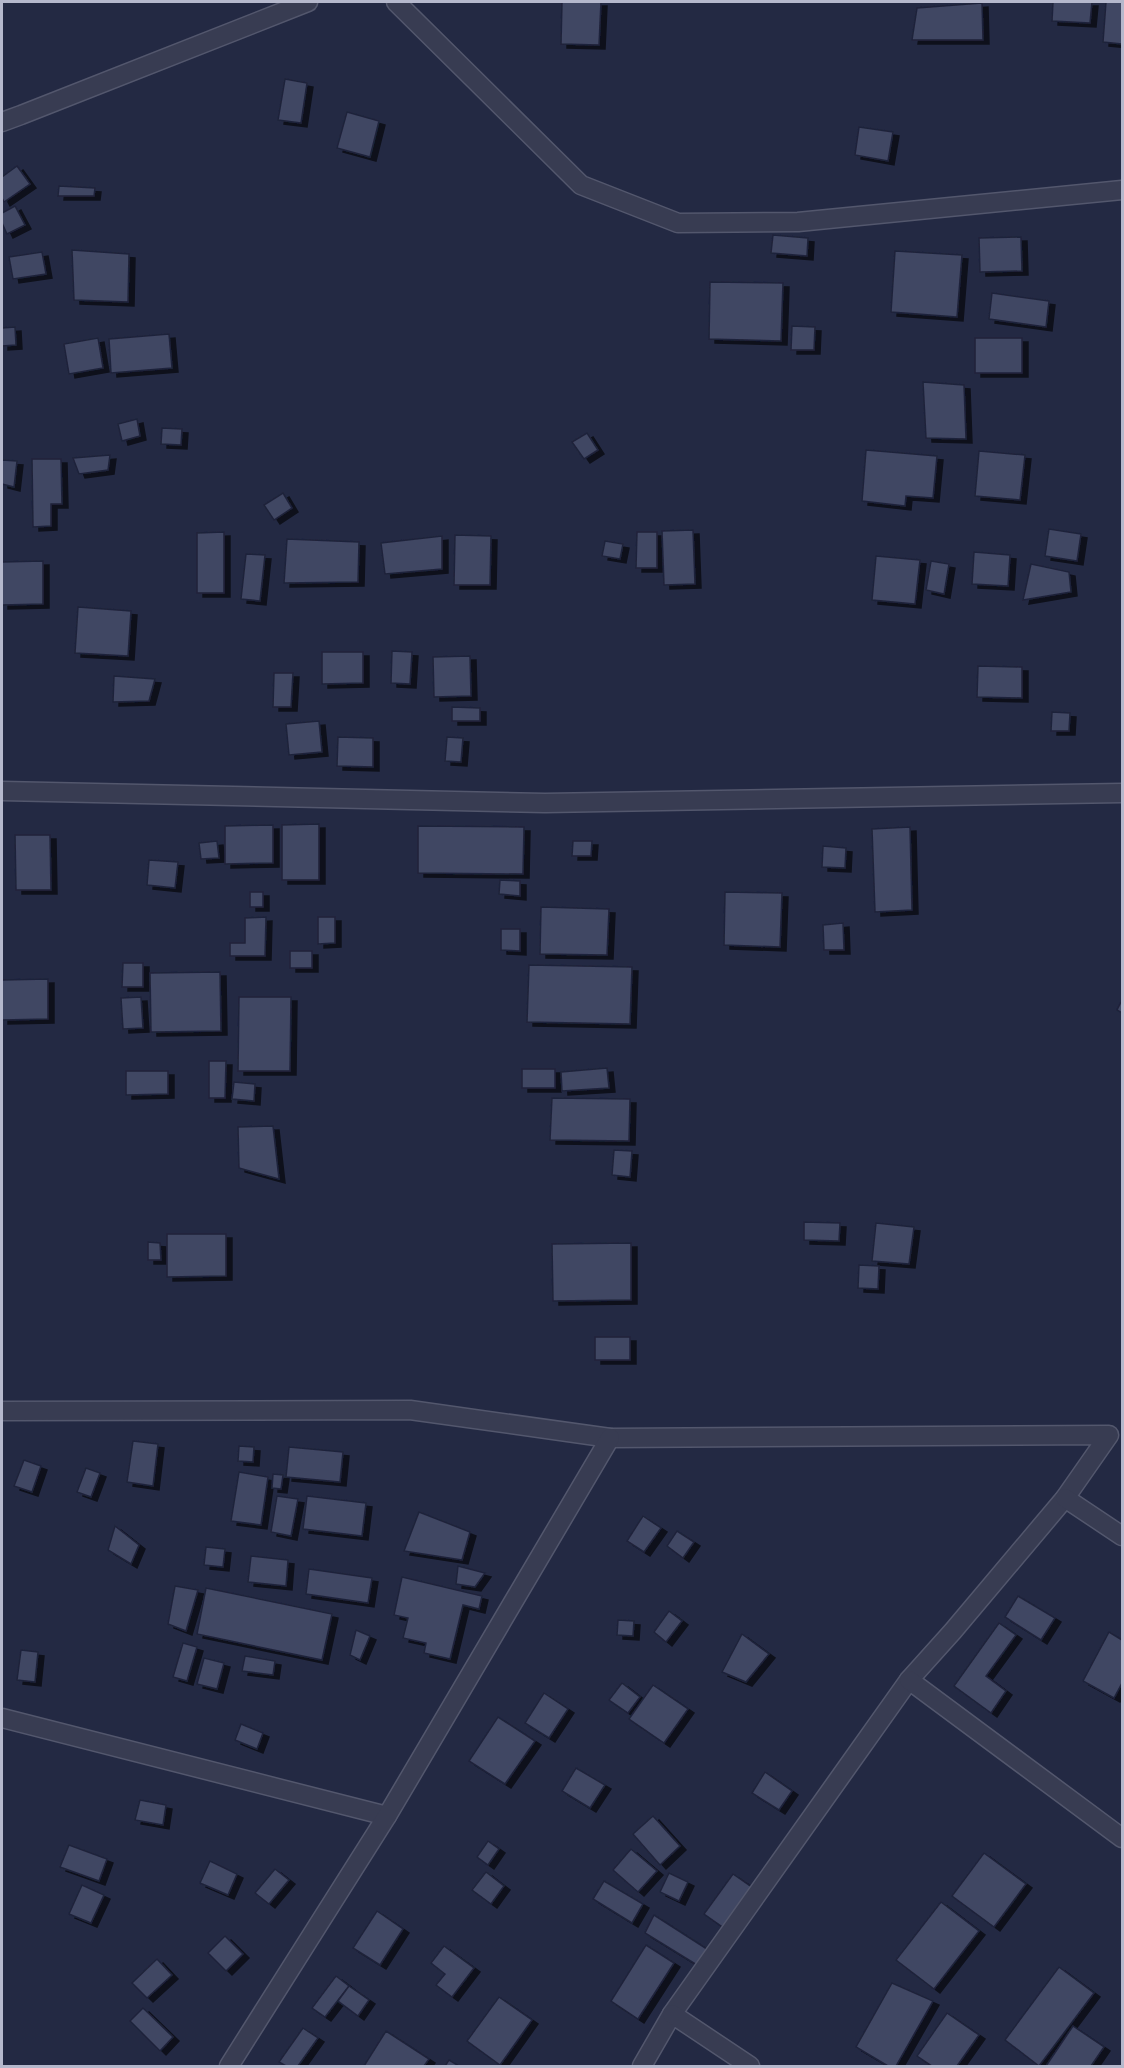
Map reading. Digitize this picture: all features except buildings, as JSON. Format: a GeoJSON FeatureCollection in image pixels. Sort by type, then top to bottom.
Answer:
{"type":"FeatureCollection","features":[{"type":"Feature","properties":{"kind":"street"},"geometry":{"type":"LineString","coordinates":[[2,122],[308,2]]}},
{"type":"Feature","properties":{"kind":"street"},"geometry":{"type":"LineString","coordinates":[[396,2],[581,185],[678,223],[798,222],[1122,190]]}},
{"type":"Feature","properties":{"kind":"street"},"geometry":{"type":"LineString","coordinates":[[2,791],[545,803],[1122,793]]}},
{"type":"Feature","properties":{"kind":"street"},"geometry":{"type":"LineString","coordinates":[[2,1411],[410,1410],[610,1438],[1116,1434]]}},
{"type":"Feature","properties":{"kind":"street"},"geometry":{"type":"LineString","coordinates":[[642,2067],[672,2014],[909,1680],[1065,1498],[1116,1434]]}},
{"type":"Feature","properties":{"kind":"street"},"geometry":{"type":"LineString","coordinates":[[230,2067],[387,1816],[610,1438]]}},
{"type":"Feature","properties":{"kind":"street"},"geometry":{"type":"LineString","coordinates":[[1065,1498],[1122,1536]]}},
{"type":"Feature","properties":{"kind":"street"},"geometry":{"type":"LineString","coordinates":[[909,1680],[1122,1838]]}},
{"type":"Feature","properties":{"kind":"street"},"geometry":{"type":"LineString","coordinates":[[2,1718],[387,1816]]}},
{"type":"Feature","properties":{"kind":"street"},"geometry":{"type":"LineString","coordinates":[[672,2014],[750,2067]]}}]}
